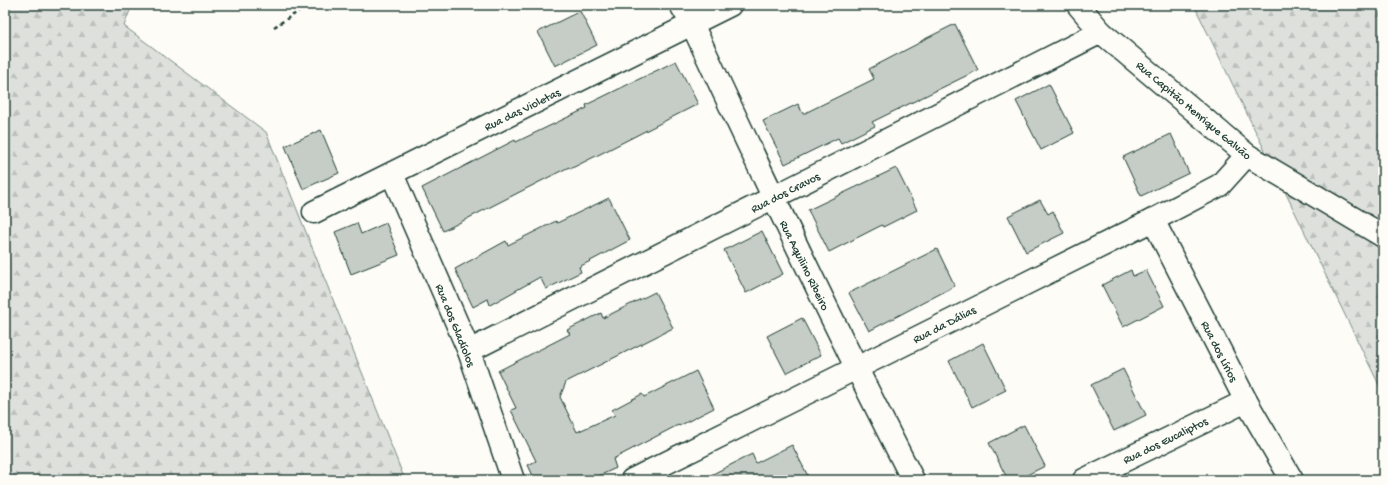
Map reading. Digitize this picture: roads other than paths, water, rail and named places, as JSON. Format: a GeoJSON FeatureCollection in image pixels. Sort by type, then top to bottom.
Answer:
{"type":"FeatureCollection","features":[{"type":"Feature","properties":{"kind":"street","name":"Rua Aquilino Ribeiro"},"geometry":{"type":"LineString","coordinates":[[681,5],[692,24],[773,198],[856,369],[913,480]]}},
{"type":"Feature","properties":{"kind":"street","name":"Rua das Violetas"},"geometry":{"type":"LineString","coordinates":[[314,212],[730,5]]}},
{"type":"Feature","properties":{"kind":"street","name":"Rua Capitão Henrique Galvão"},"geometry":{"type":"LineString","coordinates":[[1078,5],[1101,32],[1247,156],[1383,236]]}},
{"type":"Feature","properties":{"kind":"street","name":"Rua dos Cravos"},"geometry":{"type":"LineString","coordinates":[[469,352],[1101,32]]}},
{"type":"Feature","properties":{"kind":"street","name":"Rua da Dálias"},"geometry":{"type":"LineString","coordinates":[[632,480],[1153,220],[1220,185],[1247,156]]}},
{"type":"Feature","properties":{"kind":"street","name":"Rua dos Gladíolos"},"geometry":{"type":"LineString","coordinates":[[392,174],[469,352],[513,480]]}},
{"type":"Feature","properties":{"kind":"street","name":"Rua dos Lírios"},"geometry":{"type":"LineString","coordinates":[[1153,220],[1246,401],[1292,480]]}},
{"type":"Feature","properties":{"kind":"street","name":"Rua dos Eucaliptos"},"geometry":{"type":"LineString","coordinates":[[1084,480],[1246,401]]}}]}
